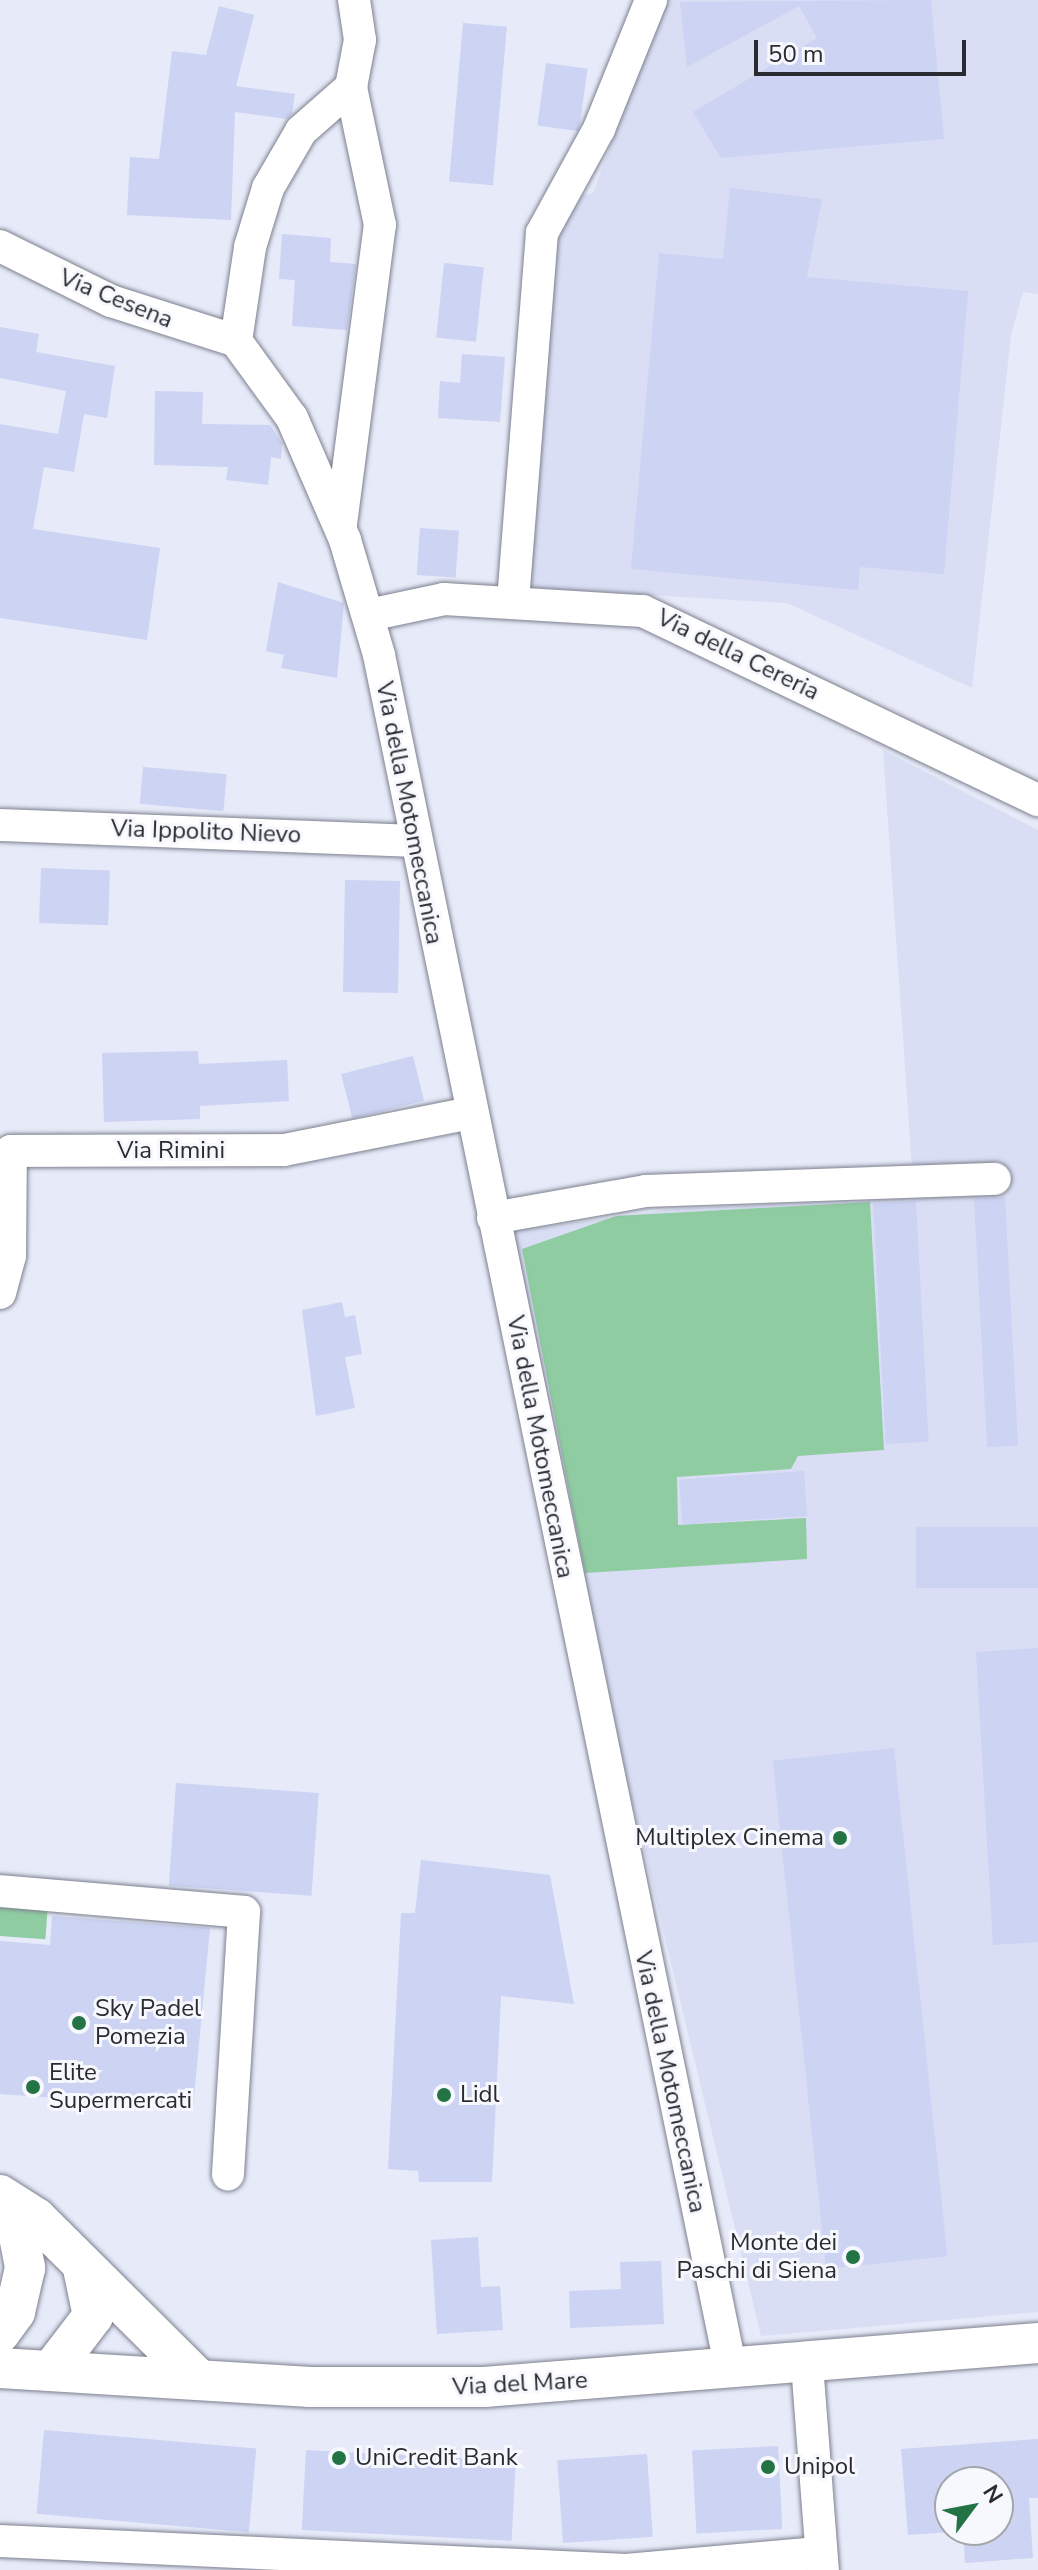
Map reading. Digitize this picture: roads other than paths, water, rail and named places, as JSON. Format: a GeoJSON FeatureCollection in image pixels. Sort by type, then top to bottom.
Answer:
{"type":"FeatureCollection","features":[{"type":"Feature","properties":{"kind":"main road"},"geometry":{"type":"LineString","coordinates":[[0,2197],[82,2264],[198,2379]]}},
{"type":"Feature","properties":{"kind":"main road"},"geometry":{"type":"LineString","coordinates":[[0,2197],[18,2231],[25,2268],[15,2312],[0,2333]]}},
{"type":"Feature","properties":{"kind":"main road"},"geometry":{"type":"LineString","coordinates":[[51,2371],[93,2316],[82,2264]]}},
{"type":"Feature","properties":{"kind":"main road","name":"Via del Mare"},"geometry":{"type":"LineString","coordinates":[[0,2368],[198,2379],[484,2387],[807,2364],[1038,2343]]}},
{"type":"Feature","properties":{"kind":"street","name":"Via della Motomeccanica"},"geometry":{"type":"LineString","coordinates":[[341,527],[380,225],[351,87],[360,40],[354,0]]}},
{"type":"Feature","properties":{"kind":"street"},"geometry":{"type":"LineString","coordinates":[[513,601],[542,233],[599,129],[651,0]]}},
{"type":"Feature","properties":{"kind":"street"},"geometry":{"type":"LineString","coordinates":[[236,341],[252,234],[273,177],[301,131],[351,87]]}},
{"type":"Feature","properties":{"kind":"street","name":"Via Cesena"},"geometry":{"type":"LineString","coordinates":[[0,246],[111,301],[236,341]]}},
{"type":"Feature","properties":{"kind":"street","name":"Via della Motomeccanica"},"geometry":{"type":"LineString","coordinates":[[236,341],[287,409],[341,527],[369,615],[413,841],[731,2370]]}},
{"type":"Feature","properties":{"kind":"street","name":"Via della Cereria"},"geometry":{"type":"LineString","coordinates":[[369,615],[424,601],[513,601],[657,615],[1038,800]]}},
{"type":"Feature","properties":{"kind":"street","name":"Via Ippolito Nievo"},"geometry":{"type":"LineString","coordinates":[[0,825],[413,841]]}},
{"type":"Feature","properties":{"kind":"street","name":"Via Rimini"},"geometry":{"type":"LineString","coordinates":[[0,1293],[10,1256],[11,1151],[284,1150],[471,1113]]}},
{"type":"Feature","properties":{"kind":"street"},"geometry":{"type":"LineString","coordinates":[[493,1218],[646,1191],[995,1179]]}},
{"type":"Feature","properties":{"kind":"street"},"geometry":{"type":"LineString","coordinates":[[0,1891],[244,1912],[228,2175]]}},
{"type":"Feature","properties":{"kind":"street"},"geometry":{"type":"LineString","coordinates":[[0,2541],[76,2557],[626,2570],[811,2564],[807,2364]]}},
{"type":"Feature","properties":{"kind":"place","name":"Multiplex Cinema"},"geometry":{"type":"Point","coordinates":[840,1838]}},
{"type":"Feature","properties":{"kind":"place","name":"Sky Padel Pomezia"},"geometry":{"type":"Point","coordinates":[79,2023]}},
{"type":"Feature","properties":{"kind":"place","name":"Elite Supermercati"},"geometry":{"type":"Point","coordinates":[33,2087]}},
{"type":"Feature","properties":{"kind":"place","name":"Lidl"},"geometry":{"type":"Point","coordinates":[444,2095]}},
{"type":"Feature","properties":{"kind":"place","name":"Monte dei Paschi di Siena"},"geometry":{"type":"Point","coordinates":[853,2257]}},
{"type":"Feature","properties":{"kind":"place","name":"UniCredit Bank"},"geometry":{"type":"Point","coordinates":[339,2458]}},
{"type":"Feature","properties":{"kind":"place","name":"Unipol"},"geometry":{"type":"Point","coordinates":[768,2467]}}]}
